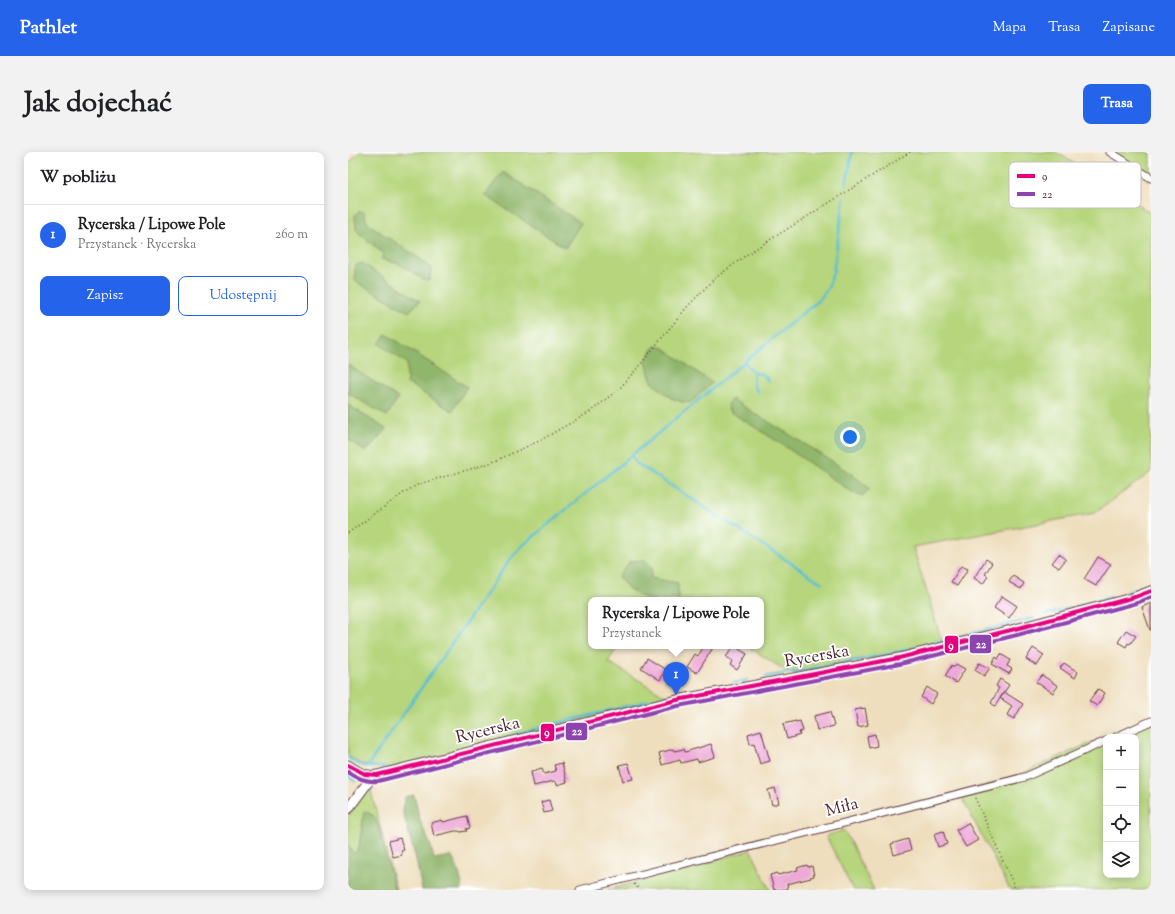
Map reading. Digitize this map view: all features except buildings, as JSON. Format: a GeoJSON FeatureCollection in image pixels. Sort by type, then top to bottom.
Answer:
{"type":"FeatureCollection","features":[{"type":"Feature","properties":{"kind":"street"},"geometry":{"type":"LineString","coordinates":[[1110,152],[1126,162]]}},
{"type":"Feature","properties":{"kind":"street"},"geometry":{"type":"LineString","coordinates":[[1141,172],[1151,178]]}},
{"type":"Feature","properties":{"kind":"street","name":"Rycerska"},"geometry":{"type":"LineString","coordinates":[[371,776],[677,700],[899,658],[1015,629],[1135,597],[1151,591]]}},
{"type":"Feature","properties":{"kind":"street"},"geometry":{"type":"LineString","coordinates":[[1123,734],[1151,722]]}},
{"type":"Feature","properties":{"kind":"street","name":"Miła"},"geometry":{"type":"LineString","coordinates":[[580,890],[1025,777],[1103,743]]}},
{"type":"Feature","properties":{"kind":"street"},"geometry":{"type":"LineString","coordinates":[[348,765],[364,774],[371,776],[348,808]]}},
{"type":"Feature","properties":{"kind":"path"},"geometry":{"type":"LineString","coordinates":[[348,533],[405,492],[419,484],[495,461],[539,441],[590,412],[620,388],[687,307],[714,279],[756,249],[910,152]]}},
{"type":"Feature","properties":{"kind":"path"},"geometry":{"type":"LineString","coordinates":[[972,790],[1016,890]]}},
{"type":"Feature","properties":{"kind":"green space"},"geometry":{"type":"Polygon","coordinates":[[[359,152],[1056,152],[1072,162],[1009,162],[1009,208],[1141,208],[1141,207],[1151,213],[1151,472],[1095,513],[913,547],[942,642],[897,654],[791,674],[752,649],[764,649],[764,597],[588,597],[588,649],[616,649],[608,662],[669,698],[390,768],[361,764],[348,756],[348,165],[359,152]]]}},
{"type":"Feature","properties":{"kind":"green space"},"geometry":{"type":"Polygon","coordinates":[[[1105,152],[1151,152],[1151,181],[1141,175],[1141,162],[1121,162],[1105,152]]]}},
{"type":"Feature","properties":{"kind":"green space"},"geometry":{"type":"Polygon","coordinates":[[[503,172],[581,223],[565,248],[485,195],[503,172]]]}},
{"type":"Feature","properties":{"kind":"green space"},"geometry":{"type":"Polygon","coordinates":[[[359,211],[364,212],[367,222],[377,230],[426,263],[431,268],[430,280],[426,281],[399,264],[381,259],[384,254],[356,229],[355,216],[359,211]]]}},
{"type":"Feature","properties":{"kind":"green space"},"geometry":{"type":"Polygon","coordinates":[[[362,263],[420,301],[409,312],[355,281],[355,266],[362,263]]]}},
{"type":"Feature","properties":{"kind":"green space"},"geometry":{"type":"Polygon","coordinates":[[[386,334],[467,387],[452,411],[407,383],[407,363],[379,344],[386,334]]]}},
{"type":"Feature","properties":{"kind":"green space"},"geometry":{"type":"Polygon","coordinates":[[[655,346],[664,348],[712,383],[690,403],[671,398],[652,382],[649,373],[646,360],[655,346]]]}},
{"type":"Feature","properties":{"kind":"green space"},"geometry":{"type":"Polygon","coordinates":[[[348,365],[398,398],[387,416],[348,393],[348,365]]]}},
{"type":"Feature","properties":{"kind":"green space"},"geometry":{"type":"Polygon","coordinates":[[[732,399],[856,477],[870,489],[863,496],[852,492],[780,443],[729,411],[727,404],[732,399]]]}},
{"type":"Feature","properties":{"kind":"green space"},"geometry":{"type":"Polygon","coordinates":[[[348,405],[386,429],[366,452],[348,439],[348,405]]]}},
{"type":"Feature","properties":{"kind":"green space"},"geometry":{"type":"Polygon","coordinates":[[[645,560],[652,568],[651,578],[678,583],[678,597],[643,597],[630,590],[618,577],[630,561],[645,560]]]}},
{"type":"Feature","properties":{"kind":"green space"},"geometry":{"type":"Polygon","coordinates":[[[1151,716],[1151,890],[1010,890],[959,792],[1007,780],[1103,737],[1103,878],[1139,878],[1139,734],[1110,734],[1151,716]]]}},
{"type":"Feature","properties":{"kind":"green space"},"geometry":{"type":"Polygon","coordinates":[[[370,787],[396,890],[348,890],[348,816],[370,787]]]}},
{"type":"Feature","properties":{"kind":"green space"},"geometry":{"type":"Polygon","coordinates":[[[414,795],[420,821],[430,844],[434,859],[451,856],[459,872],[462,890],[422,890],[416,859],[402,809],[405,797],[414,795]]]}},
{"type":"Feature","properties":{"kind":"green space"},"geometry":{"type":"Polygon","coordinates":[[[364,811],[373,815],[379,827],[395,890],[348,890],[348,845],[355,854],[359,847],[364,811]]]}},
{"type":"Feature","properties":{"kind":"green space"},"geometry":{"type":"Polygon","coordinates":[[[844,830],[874,890],[853,890],[826,836],[844,830]]]}},
{"type":"Feature","properties":{"kind":"green space"},"geometry":{"type":"Polygon","coordinates":[[[751,850],[770,890],[608,890],[751,850]]]}},
{"type":"Feature","properties":{"kind":"waterway"},"geometry":{"type":"LineString","coordinates":[[846,185],[852,152]]}},
{"type":"Feature","properties":{"kind":"waterway"},"geometry":{"type":"LineString","coordinates":[[367,767],[508,562],[521,547],[819,300],[828,288],[833,273],[844,198]]}},
{"type":"Feature","properties":{"kind":"waterway"},"geometry":{"type":"LineString","coordinates":[[744,362],[754,373],[762,374],[769,381]]}},
{"type":"Feature","properties":{"kind":"waterway"},"geometry":{"type":"LineString","coordinates":[[754,373],[753,383],[758,392]]}},
{"type":"Feature","properties":{"kind":"waterway"},"geometry":{"type":"LineString","coordinates":[[632,456],[636,463],[822,583]]}},
{"type":"Feature","properties":{"kind":"waterway"},"geometry":{"type":"LineString","coordinates":[[1123,594],[1151,584]]}},
{"type":"Feature","properties":{"kind":"waterway"},"geometry":{"type":"LineString","coordinates":[[1078,606],[1112,597]]}},
{"type":"Feature","properties":{"kind":"waterway"},"geometry":{"type":"LineString","coordinates":[[1047,614],[1071,608]]}},
{"type":"Feature","properties":{"kind":"waterway"},"geometry":{"type":"LineString","coordinates":[[765,677],[889,654],[1034,618]]}},
{"type":"Feature","properties":{"kind":"waterway"},"geometry":{"type":"LineString","coordinates":[[734,683],[748,680]]}},
{"type":"Feature","properties":{"kind":"waterway"},"geometry":{"type":"LineString","coordinates":[[698,690],[725,685]]}},
{"type":"Feature","properties":{"kind":"waterway"},"geometry":{"type":"LineString","coordinates":[[683,693],[691,691]]}},
{"type":"Feature","properties":{"kind":"waterway"},"geometry":{"type":"LineString","coordinates":[[452,752],[550,725],[668,696]]}},
{"type":"Feature","properties":{"kind":"waterway"},"geometry":{"type":"LineString","coordinates":[[348,758],[367,767],[389,768]]}},
{"type":"Feature","properties":{"kind":"waterway"},"geometry":{"type":"LineString","coordinates":[[348,776],[355,781]]}},
{"type":"Feature","properties":{"kind":"transit line","name":"9"},"geometry":{"type":"LineString","coordinates":[[348,765],[365,774],[377,775],[677,700],[899,658],[1015,629],[1135,597],[1151,591]]}},
{"type":"Feature","properties":{"kind":"transit line","name":"22"},"geometry":{"type":"LineString","coordinates":[[348,772],[363,780],[378,781],[678,706],[900,664],[1137,603],[1151,597]]}},
{"type":"Feature","properties":{"kind":"place","name":"Rycerska / Lipowe Pole"},"geometry":{"type":"Point","coordinates":[676,695]}}]}
